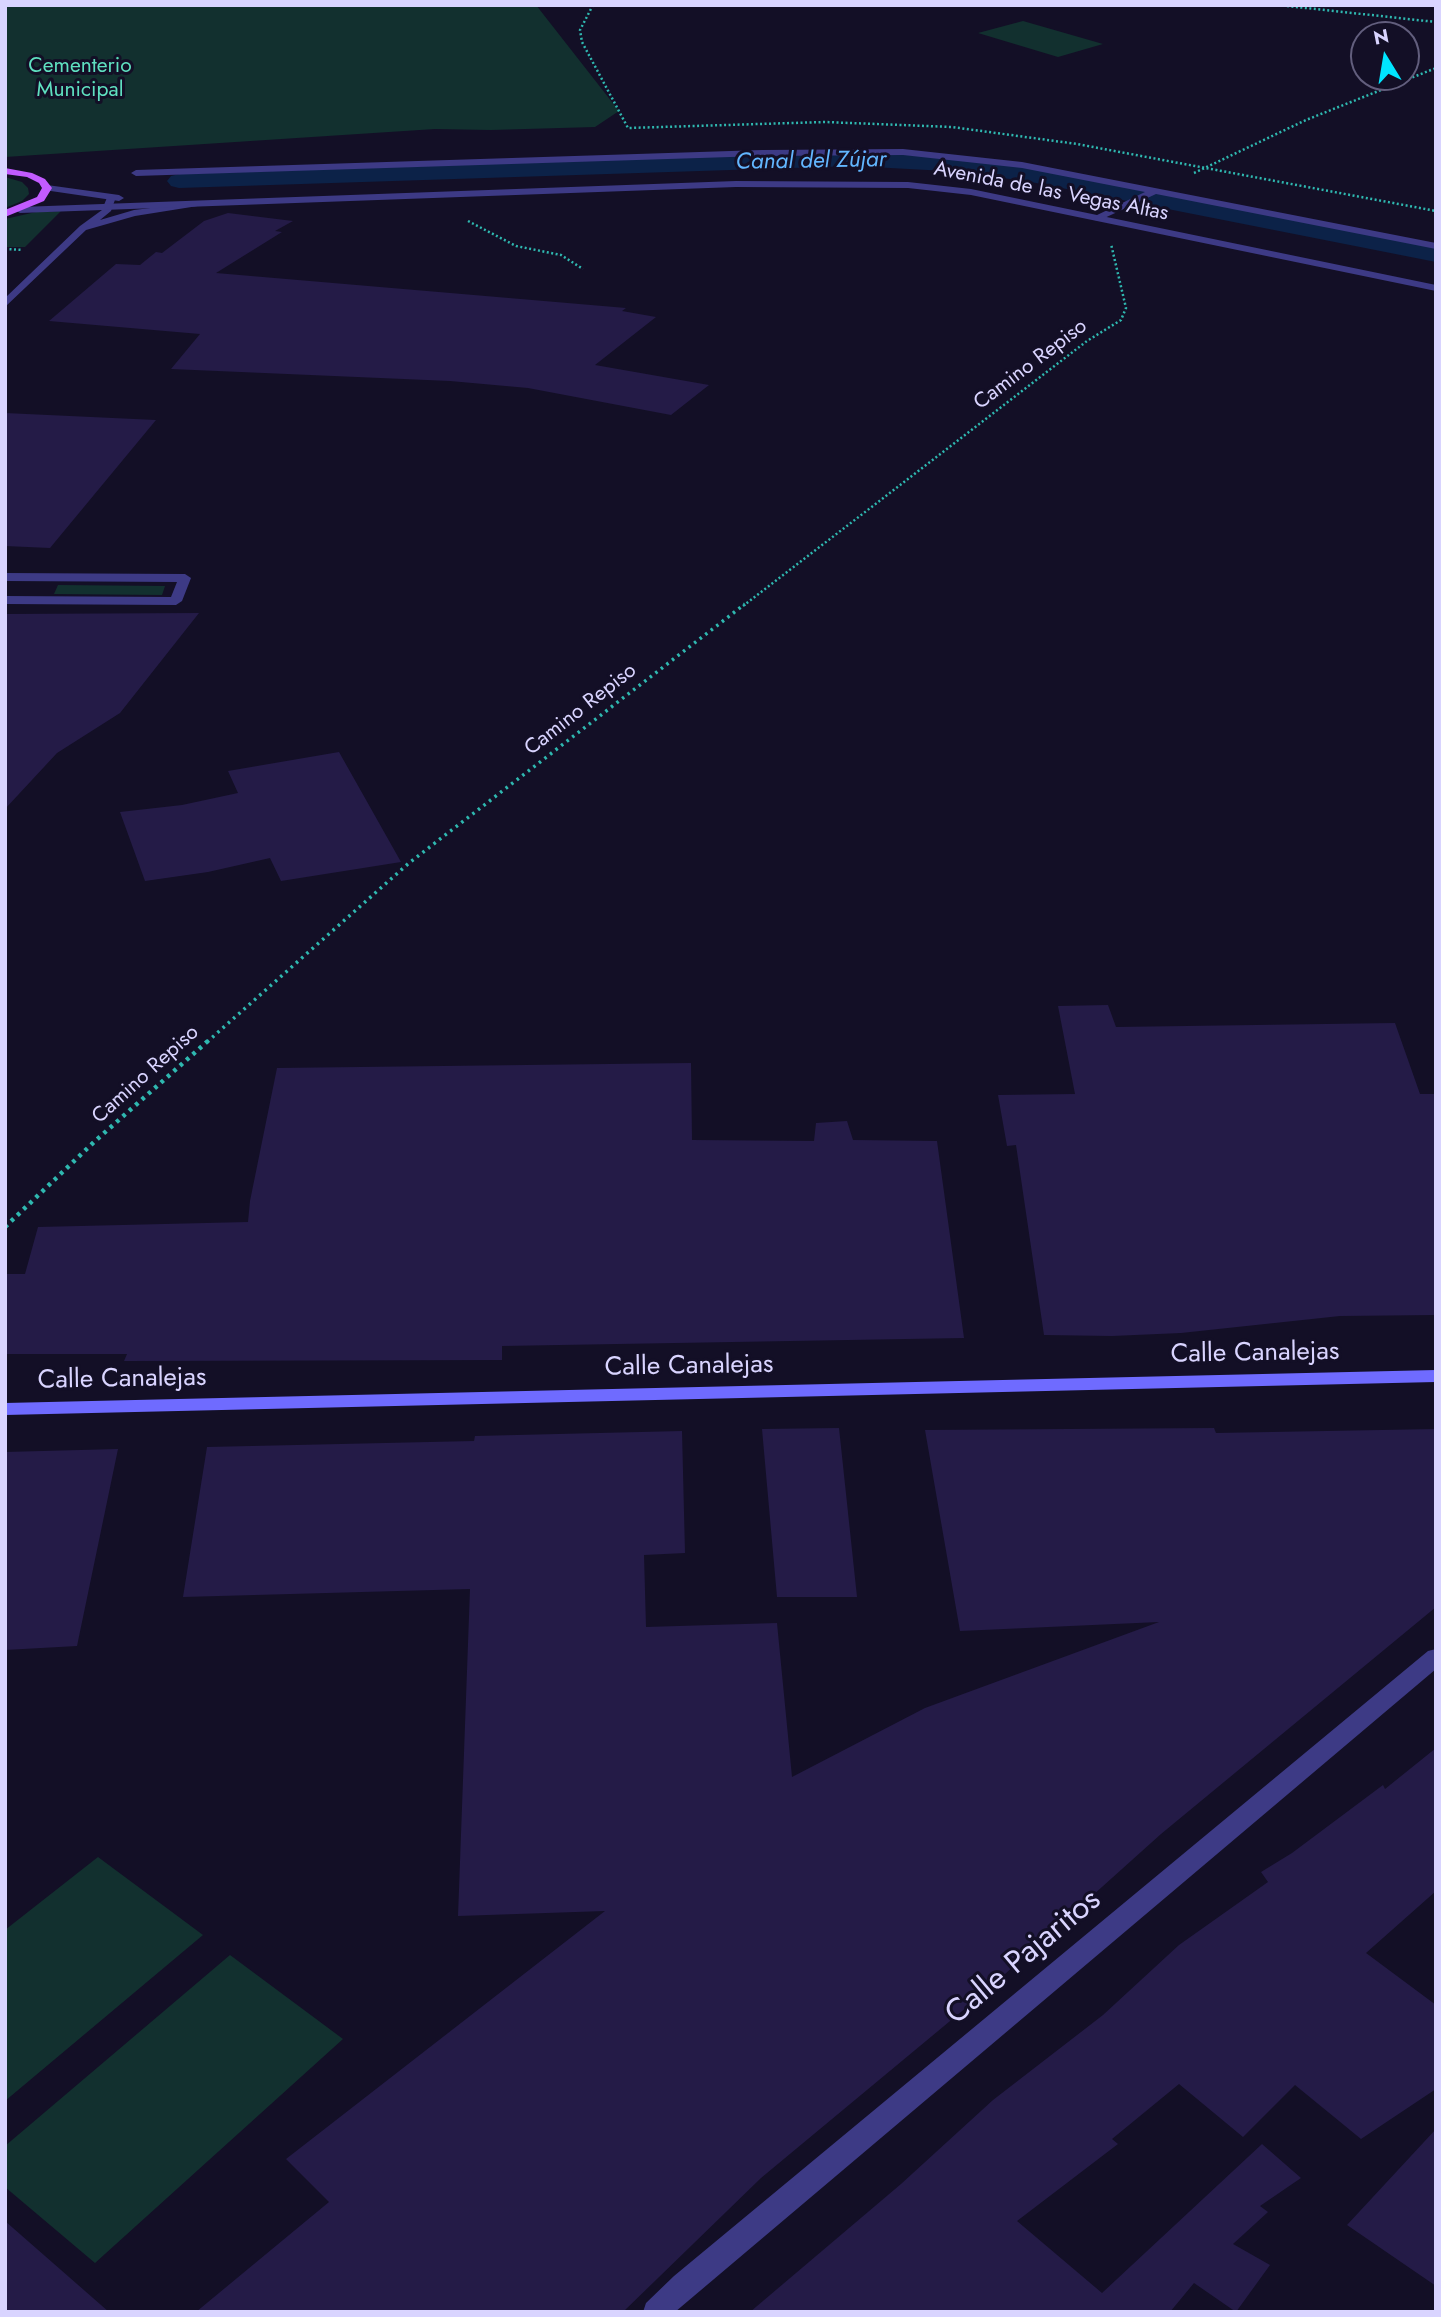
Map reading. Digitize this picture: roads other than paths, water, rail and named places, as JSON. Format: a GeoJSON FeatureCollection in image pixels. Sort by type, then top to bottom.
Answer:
{"type":"FeatureCollection","features":[{"type":"Feature","properties":{"kind":"main road"},"geometry":{"type":"LineString","coordinates":[[5,171],[29,175],[41,181],[47,188],[41,199],[5,214]]}},
{"type":"Feature","properties":{"kind":"main road","name":"Calle Canalejas"},"geometry":{"type":"LineString","coordinates":[[5,1409],[1436,1376]]}},
{"type":"Feature","properties":{"kind":"main road","name":"Calle Canalejas"},"geometry":{"type":"LineString","coordinates":[[1373,1378],[1436,1382]]}},
{"type":"Feature","properties":{"kind":"street"},"geometry":{"type":"LineString","coordinates":[[136,173],[748,153],[903,152],[1022,165],[1436,246]]}},
{"type":"Feature","properties":{"kind":"street","name":"Avenida de las Vegas Altas"},"geometry":{"type":"LineString","coordinates":[[256,200],[736,184],[883,184],[971,192],[1436,288]]}},
{"type":"Feature","properties":{"kind":"street"},"geometry":{"type":"LineString","coordinates":[[47,188],[110,202]]}},
{"type":"Feature","properties":{"kind":"street"},"geometry":{"type":"LineString","coordinates":[[1098,218],[1155,191]]}},
{"type":"Feature","properties":{"kind":"street"},"geometry":{"type":"LineString","coordinates":[[20,210],[80,209],[110,202],[256,200]]}},
{"type":"Feature","properties":{"kind":"street"},"geometry":{"type":"LineString","coordinates":[[83,228],[134,213],[256,200]]}},
{"type":"Feature","properties":{"kind":"street"},"geometry":{"type":"LineString","coordinates":[[5,304],[110,202]]}},
{"type":"Feature","properties":{"kind":"street"},"geometry":{"type":"LineString","coordinates":[[80,209],[86,215],[83,228]]}},
{"type":"Feature","properties":{"kind":"street"},"geometry":{"type":"LineString","coordinates":[[5,577],[185,578],[176,601],[5,600]]}},
{"type":"Feature","properties":{"kind":"street"},"geometry":{"type":"LineString","coordinates":[[29,600],[39,577]]}},
{"type":"Feature","properties":{"kind":"street","name":"Calle Pajaritos"},"geometry":{"type":"LineString","coordinates":[[656,2312],[695,2276],[1435,1659]]}},
{"type":"Feature","properties":{"kind":"waterway","name":"Canal del Zújar"},"geometry":{"type":"LineString","coordinates":[[179,181],[853,159],[946,164],[1026,174],[1436,255]]}},
{"type":"Feature","properties":{"kind":"park label","name":"Cementerio Municipal"},"geometry":{"type":"Point","coordinates":[80,79]}}]}
